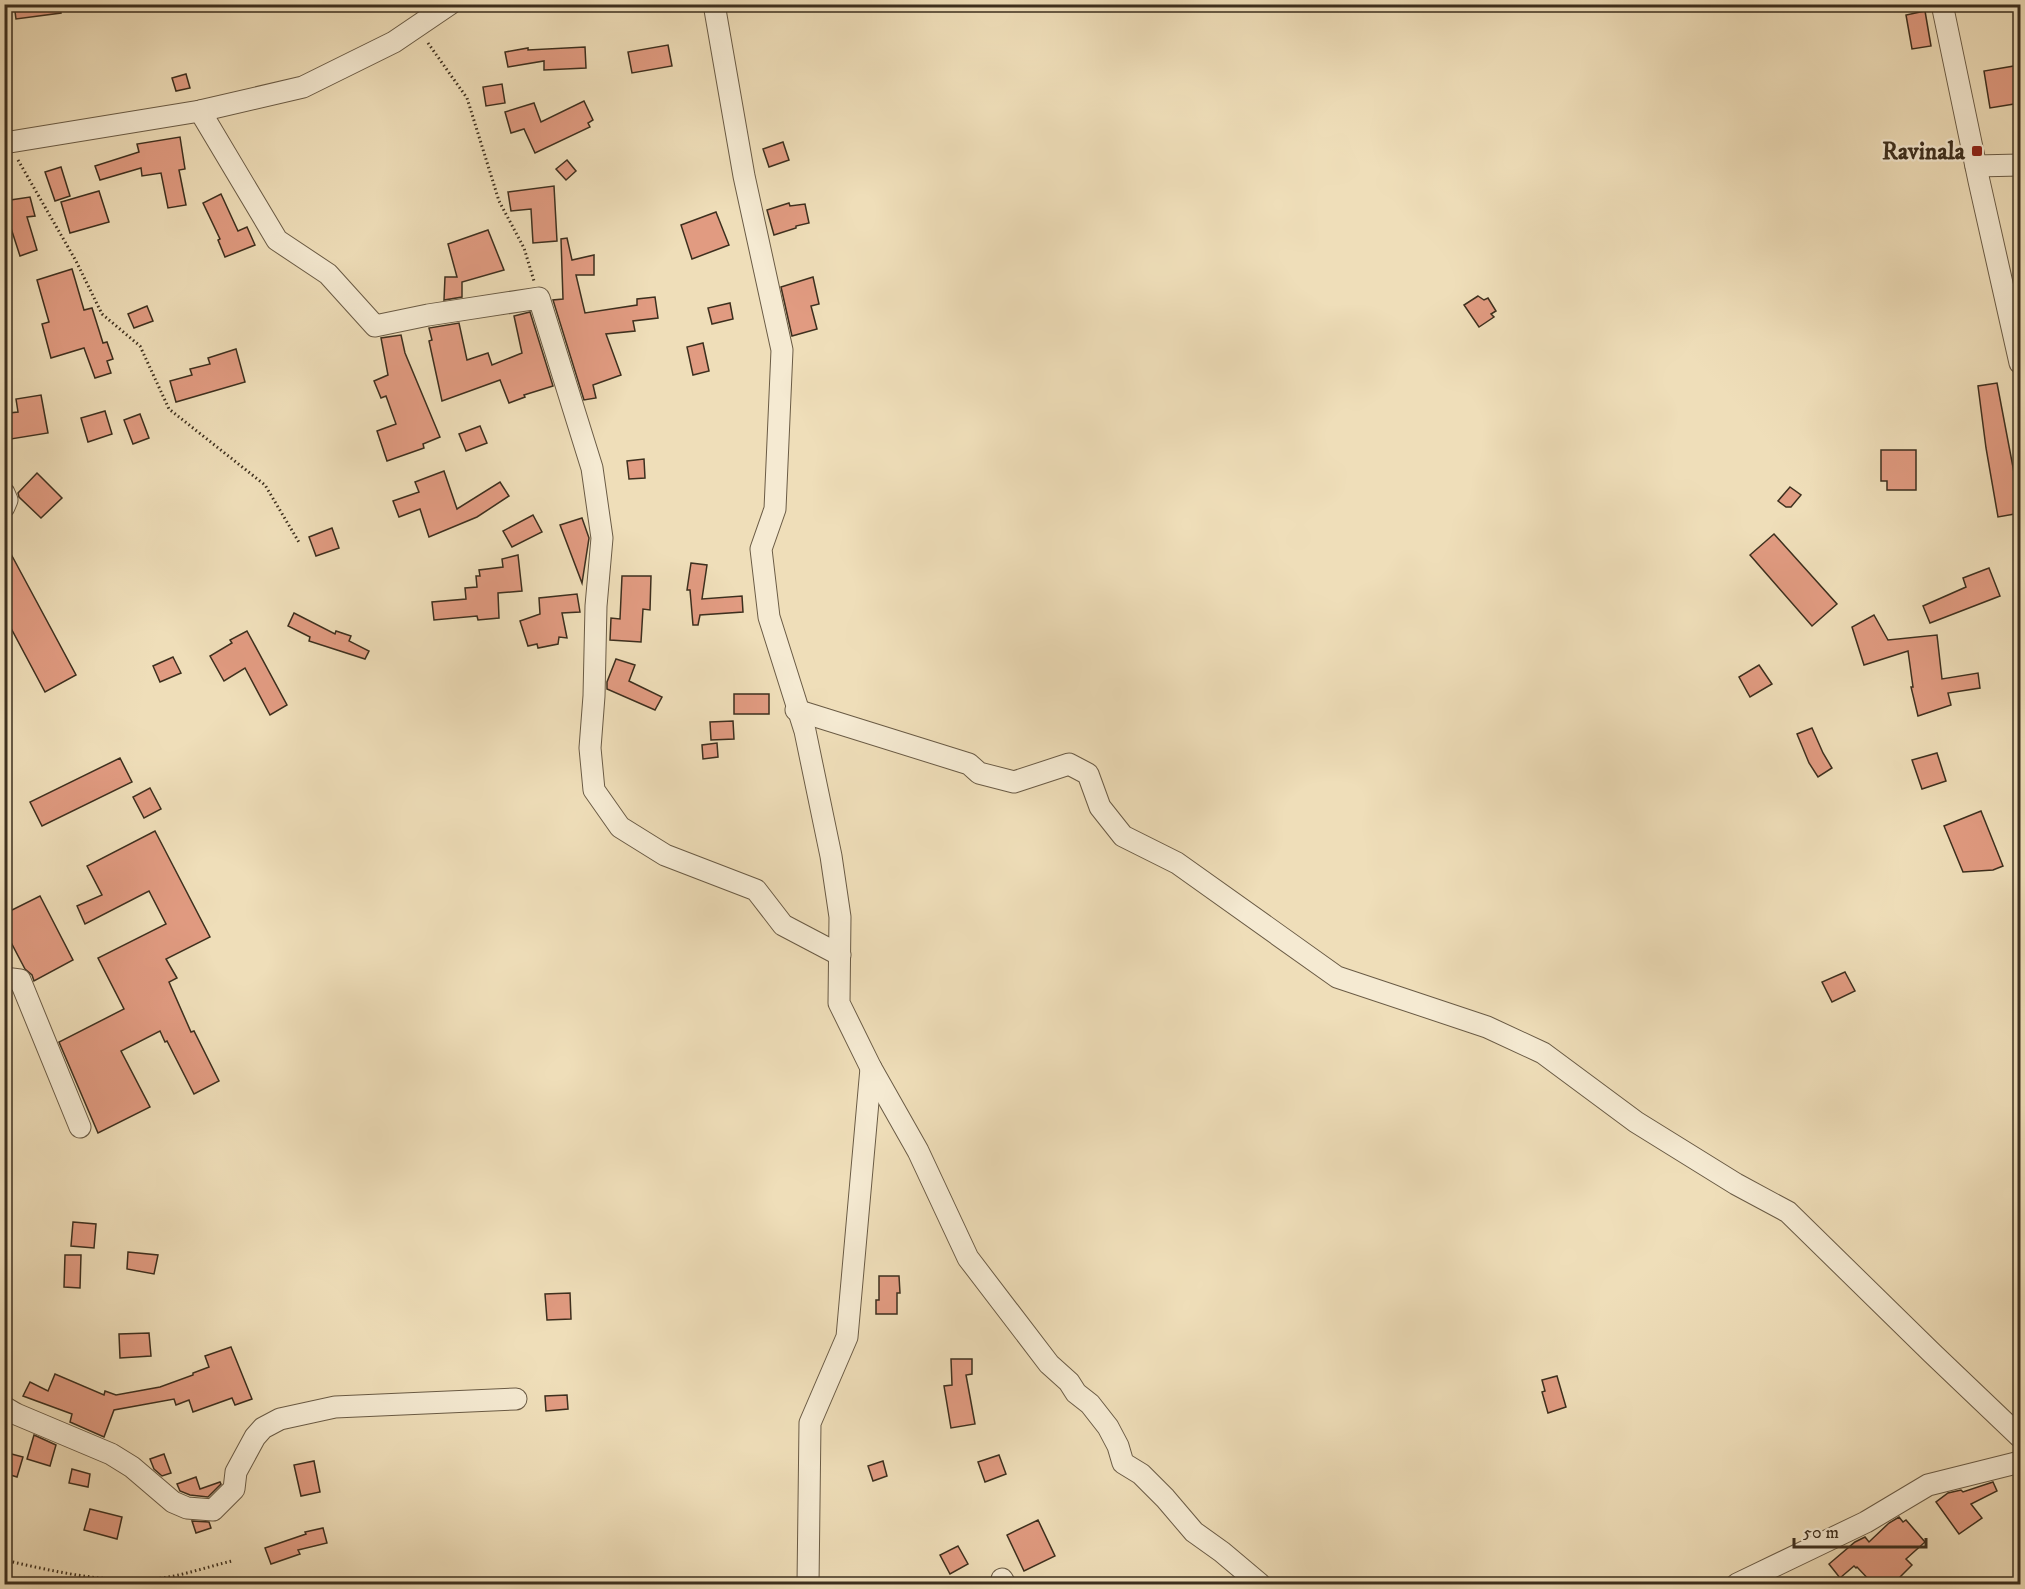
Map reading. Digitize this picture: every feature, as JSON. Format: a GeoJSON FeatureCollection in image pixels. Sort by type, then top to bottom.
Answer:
{"type":"FeatureCollection","features":[{"type":"Feature","properties":{"kind":"street"},"geometry":{"type":"LineString","coordinates":[[6,143],[200,111],[303,87],[394,42],[450,4]]}},
{"type":"Feature","properties":{"kind":"street"},"geometry":{"type":"LineString","coordinates":[[714,4],[744,176],[782,350],[775,509],[761,549],[769,617],[796,710],[805,731],[831,856],[840,917],[839,1003],[871,1068],[918,1151],[968,1258],[986,1283],[1049,1364],[1069,1382],[1076,1393],[1090,1404],[1108,1427],[1118,1446],[1122,1463],[1141,1474],[1194,1532],[1260,1584]]}},
{"type":"Feature","properties":{"kind":"street"},"geometry":{"type":"LineString","coordinates":[[1942,4],[2020,363]]}},
{"type":"Feature","properties":{"kind":"street"},"geometry":{"type":"LineString","coordinates":[[200,111],[277,240],[328,274],[375,326],[428,315],[539,298],[592,468],[602,538],[596,606],[594,696],[590,748],[594,790],[620,827],[665,855],[756,890],[783,925],[840,955]]}},
{"type":"Feature","properties":{"kind":"street"},"geometry":{"type":"LineString","coordinates":[[1976,166],[2020,165]]}},
{"type":"Feature","properties":{"kind":"street"},"geometry":{"type":"LineString","coordinates":[[4,494],[7,500],[4,507]]}},
{"type":"Feature","properties":{"kind":"street"},"geometry":{"type":"LineString","coordinates":[[796,710],[969,764],[979,773],[1014,782],[1069,764],[1088,774],[1100,807],[1123,836],[1177,863],[1338,978],[1487,1027],[1543,1053],[1636,1122],[1736,1184],[1788,1212],[2020,1437]]}},
{"type":"Feature","properties":{"kind":"street"},"geometry":{"type":"LineString","coordinates":[[4,978],[20,980],[80,1127]]}},
{"type":"Feature","properties":{"kind":"street"},"geometry":{"type":"LineString","coordinates":[[808,1584],[810,1423],[847,1337],[871,1068]]}},
{"type":"Feature","properties":{"kind":"street"},"geometry":{"type":"LineString","coordinates":[[4,1407],[111,1454],[132,1467],[173,1502],[187,1508],[213,1510],[234,1489],[236,1472],[255,1437],[263,1428],[279,1419],[335,1407],[516,1399]]}},
{"type":"Feature","properties":{"kind":"street"},"geometry":{"type":"LineString","coordinates":[[1737,1584],[1866,1522],[1928,1485],[2020,1462]]}},
{"type":"Feature","properties":{"kind":"path"},"geometry":{"type":"LineString","coordinates":[[415,28],[433,48],[467,98],[499,201],[524,248],[539,298]]}},
{"type":"Feature","properties":{"kind":"path"},"geometry":{"type":"LineString","coordinates":[[6,143],[76,261],[102,315],[140,346],[169,409],[265,484],[300,544]]}},
{"type":"Feature","properties":{"kind":"path"},"geometry":{"type":"LineString","coordinates":[[4,1560],[63,1574],[115,1579],[167,1577],[232,1561]]}},
{"type":"Feature","properties":{"kind":"building"},"geometry":{"type":"Polygon","coordinates":[[[14,4],[60,4],[61,13],[16,19],[14,4]]]}},
{"type":"Feature","properties":{"kind":"building"},"geometry":{"type":"Polygon","coordinates":[[[1925,11],[1931,46],[1912,49],[1906,15],[1925,11]]]}},
{"type":"Feature","properties":{"kind":"building"},"geometry":{"type":"Polygon","coordinates":[[[668,45],[672,66],[632,73],[628,52],[668,45]]]}},
{"type":"Feature","properties":{"kind":"building"},"geometry":{"type":"Polygon","coordinates":[[[585,47],[586,68],[544,70],[544,61],[508,67],[505,52],[528,48],[528,50],[585,47]]]}},
{"type":"Feature","properties":{"kind":"building"},"geometry":{"type":"Polygon","coordinates":[[[2020,65],[2020,103],[1990,108],[1984,71],[2020,65]]]}},
{"type":"Feature","properties":{"kind":"building"},"geometry":{"type":"Polygon","coordinates":[[[186,74],[190,88],[176,91],[172,78],[186,74]]]}},
{"type":"Feature","properties":{"kind":"building"},"geometry":{"type":"Polygon","coordinates":[[[502,84],[505,103],[486,106],[483,87],[502,84]]]}},
{"type":"Feature","properties":{"kind":"building"},"geometry":{"type":"Polygon","coordinates":[[[584,101],[593,120],[588,123],[590,127],[535,153],[524,129],[511,133],[505,112],[534,103],[541,122],[584,101]]]}},
{"type":"Feature","properties":{"kind":"building"},"geometry":{"type":"Polygon","coordinates":[[[180,137],[185,169],[179,170],[186,205],[168,208],[161,173],[142,176],[141,168],[100,180],[95,166],[139,152],[137,144],[180,137]]]}},
{"type":"Feature","properties":{"kind":"building"},"geometry":{"type":"Polygon","coordinates":[[[783,142],[789,160],[769,167],[763,149],[783,142]]]}},
{"type":"Feature","properties":{"kind":"building"},"geometry":{"type":"Polygon","coordinates":[[[567,160],[576,171],[566,180],[556,169],[567,160]]]}},
{"type":"Feature","properties":{"kind":"building"},"geometry":{"type":"Polygon","coordinates":[[[61,167],[70,196],[55,201],[45,172],[61,167]]]}},
{"type":"Feature","properties":{"kind":"building"},"geometry":{"type":"Polygon","coordinates":[[[554,186],[557,241],[533,243],[531,209],[511,211],[508,192],[554,186]]]}},
{"type":"Feature","properties":{"kind":"building"},"geometry":{"type":"Polygon","coordinates":[[[99,191],[109,222],[70,233],[61,202],[99,191]]]}},
{"type":"Feature","properties":{"kind":"building"},"geometry":{"type":"Polygon","coordinates":[[[221,194],[238,231],[247,227],[255,245],[225,257],[218,240],[220,239],[203,203],[221,194]]]}},
{"type":"Feature","properties":{"kind":"building"},"geometry":{"type":"Polygon","coordinates":[[[30,197],[35,216],[27,217],[37,250],[20,256],[8,219],[4,220],[4,201],[30,197]]]}},
{"type":"Feature","properties":{"kind":"building"},"geometry":{"type":"Polygon","coordinates":[[[789,203],[790,206],[805,204],[809,223],[774,235],[767,210],[789,203]]]}},
{"type":"Feature","properties":{"kind":"building"},"geometry":{"type":"Polygon","coordinates":[[[716,212],[729,245],[692,259],[681,225],[716,212]]]}},
{"type":"Feature","properties":{"kind":"building"},"geometry":{"type":"Polygon","coordinates":[[[488,230],[504,270],[462,282],[462,297],[444,300],[445,277],[457,277],[448,244],[488,230]]]}},
{"type":"Feature","properties":{"kind":"building"},"geometry":{"type":"Polygon","coordinates":[[[567,238],[572,260],[594,255],[594,275],[576,275],[585,313],[637,305],[637,299],[655,297],[658,318],[633,321],[635,331],[606,334],[621,375],[593,385],[596,398],[584,400],[553,300],[563,299],[561,239],[567,238]]]}},
{"type":"Feature","properties":{"kind":"building"},"geometry":{"type":"Polygon","coordinates":[[[72,269],[84,310],[92,308],[103,343],[107,342],[113,359],[107,361],[111,373],[95,378],[84,348],[51,358],[42,324],[49,322],[37,280],[72,269]]]}},
{"type":"Feature","properties":{"kind":"building"},"geometry":{"type":"Polygon","coordinates":[[[813,277],[819,304],[811,306],[817,329],[792,336],[781,287],[813,277]]]}},
{"type":"Feature","properties":{"kind":"building"},"geometry":{"type":"Polygon","coordinates":[[[1478,296],[1484,300],[1488,298],[1496,311],[1491,314],[1494,317],[1479,327],[1464,305],[1478,296]]]}},
{"type":"Feature","properties":{"kind":"building"},"geometry":{"type":"Polygon","coordinates":[[[730,303],[733,319],[712,324],[708,308],[730,303]]]}},
{"type":"Feature","properties":{"kind":"building"},"geometry":{"type":"Polygon","coordinates":[[[147,306],[153,321],[134,328],[128,314],[147,306]]]}},
{"type":"Feature","properties":{"kind":"building"},"geometry":{"type":"Polygon","coordinates":[[[530,312],[553,386],[524,395],[525,397],[509,403],[500,380],[442,401],[429,341],[432,340],[429,328],[459,323],[467,360],[488,353],[492,365],[522,353],[514,316],[530,312]]]}},
{"type":"Feature","properties":{"kind":"building"},"geometry":{"type":"Polygon","coordinates":[[[401,335],[405,353],[440,437],[423,444],[424,448],[387,461],[377,431],[396,424],[386,396],[381,398],[374,381],[388,375],[381,338],[401,335]]]}},
{"type":"Feature","properties":{"kind":"building"},"geometry":{"type":"Polygon","coordinates":[[[703,343],[709,371],[693,375],[687,347],[703,343]]]}},
{"type":"Feature","properties":{"kind":"building"},"geometry":{"type":"Polygon","coordinates":[[[236,349],[245,382],[176,402],[170,381],[192,375],[190,369],[210,364],[208,358],[236,349]]]}},
{"type":"Feature","properties":{"kind":"building"},"geometry":{"type":"Polygon","coordinates":[[[1997,383],[2020,504],[2020,513],[1998,517],[1978,386],[1997,383]]]}},
{"type":"Feature","properties":{"kind":"building"},"geometry":{"type":"Polygon","coordinates":[[[41,395],[48,433],[11,439],[9,413],[18,412],[16,399],[41,395]]]}},
{"type":"Feature","properties":{"kind":"building"},"geometry":{"type":"Polygon","coordinates":[[[105,411],[112,434],[88,442],[81,418],[105,411]]]}},
{"type":"Feature","properties":{"kind":"building"},"geometry":{"type":"Polygon","coordinates":[[[140,414],[149,438],[133,444],[124,420],[140,414]]]}},
{"type":"Feature","properties":{"kind":"building"},"geometry":{"type":"Polygon","coordinates":[[[480,426],[487,443],[466,451],[459,434],[480,426]]]}},
{"type":"Feature","properties":{"kind":"building"},"geometry":{"type":"Polygon","coordinates":[[[1881,450],[1916,450],[1916,490],[1887,490],[1887,481],[1881,481],[1881,450]]]}},
{"type":"Feature","properties":{"kind":"building"},"geometry":{"type":"Polygon","coordinates":[[[644,459],[645,478],[629,479],[627,461],[644,459]]]}},
{"type":"Feature","properties":{"kind":"building"},"geometry":{"type":"Polygon","coordinates":[[[444,471],[457,509],[500,482],[509,496],[477,517],[429,537],[420,509],[399,517],[393,501],[419,492],[415,482],[444,471]]]}},
{"type":"Feature","properties":{"kind":"building"},"geometry":{"type":"Polygon","coordinates":[[[37,473],[62,498],[41,518],[19,497],[18,493],[37,473]]]}},
{"type":"Feature","properties":{"kind":"building"},"geometry":{"type":"Polygon","coordinates":[[[1790,487],[1801,495],[1791,507],[1786,507],[1778,501],[1790,487]]]}},
{"type":"Feature","properties":{"kind":"building"},"geometry":{"type":"Polygon","coordinates":[[[533,515],[542,532],[512,547],[503,531],[533,515]]]}},
{"type":"Feature","properties":{"kind":"building"},"geometry":{"type":"Polygon","coordinates":[[[582,518],[589,538],[582,583],[560,525],[582,518]]]}},
{"type":"Feature","properties":{"kind":"building"},"geometry":{"type":"Polygon","coordinates":[[[332,528],[339,548],[316,556],[309,537],[332,528]]]}},
{"type":"Feature","properties":{"kind":"building"},"geometry":{"type":"Polygon","coordinates":[[[1774,534],[1837,604],[1812,626],[1750,555],[1774,534]]]}},
{"type":"Feature","properties":{"kind":"building"},"geometry":{"type":"Polygon","coordinates":[[[4,541],[76,675],[45,692],[4,615],[4,541]]]}},
{"type":"Feature","properties":{"kind":"building"},"geometry":{"type":"Polygon","coordinates":[[[518,555],[522,591],[498,593],[499,618],[478,620],[477,616],[434,620],[432,602],[466,599],[465,588],[477,587],[476,576],[480,576],[479,570],[503,567],[502,559],[518,555]]]}},
{"type":"Feature","properties":{"kind":"building"},"geometry":{"type":"Polygon","coordinates":[[[691,563],[707,565],[702,599],[742,596],[743,612],[700,615],[698,625],[693,625],[690,590],[687,590],[691,563]]]}},
{"type":"Feature","properties":{"kind":"building"},"geometry":{"type":"Polygon","coordinates":[[[1989,568],[2000,596],[1930,623],[1923,606],[1966,587],[1963,578],[1989,568]]]}},
{"type":"Feature","properties":{"kind":"building"},"geometry":{"type":"Polygon","coordinates":[[[622,576],[651,576],[650,610],[643,609],[641,642],[610,640],[611,618],[620,619],[622,576]]]}},
{"type":"Feature","properties":{"kind":"building"},"geometry":{"type":"Polygon","coordinates":[[[577,594],[580,612],[562,613],[567,638],[559,637],[558,644],[538,648],[537,644],[528,646],[520,621],[540,614],[539,598],[577,594]]]}},
{"type":"Feature","properties":{"kind":"building"},"geometry":{"type":"Polygon","coordinates":[[[294,613],[335,634],[336,631],[351,636],[349,641],[369,651],[365,659],[309,641],[310,637],[288,626],[294,613]]]}},
{"type":"Feature","properties":{"kind":"building"},"geometry":{"type":"Polygon","coordinates":[[[1874,615],[1888,640],[1937,635],[1942,679],[1978,673],[1980,688],[1948,693],[1951,705],[1918,716],[1911,687],[1913,687],[1908,651],[1864,665],[1852,627],[1874,615]]]}},
{"type":"Feature","properties":{"kind":"building"},"geometry":{"type":"Polygon","coordinates":[[[247,631],[287,705],[270,715],[245,668],[224,681],[210,656],[232,643],[230,640],[247,631]]]}},
{"type":"Feature","properties":{"kind":"building"},"geometry":{"type":"Polygon","coordinates":[[[173,657],[181,673],[160,682],[153,666],[173,657]]]}},
{"type":"Feature","properties":{"kind":"building"},"geometry":{"type":"Polygon","coordinates":[[[616,659],[635,665],[629,681],[662,697],[655,710],[607,689],[607,682],[616,659]]]}},
{"type":"Feature","properties":{"kind":"building"},"geometry":{"type":"Polygon","coordinates":[[[1759,665],[1772,684],[1750,697],[1739,677],[1759,665]]]}},
{"type":"Feature","properties":{"kind":"building"},"geometry":{"type":"Polygon","coordinates":[[[734,694],[769,694],[769,714],[734,714],[734,694]]]}},
{"type":"Feature","properties":{"kind":"building"},"geometry":{"type":"Polygon","coordinates":[[[733,721],[734,739],[711,740],[710,722],[733,721]]]}},
{"type":"Feature","properties":{"kind":"building"},"geometry":{"type":"Polygon","coordinates":[[[1812,728],[1832,768],[1818,777],[1809,763],[1797,734],[1812,728]]]}},
{"type":"Feature","properties":{"kind":"building"},"geometry":{"type":"Polygon","coordinates":[[[717,743],[718,757],[703,759],[702,745],[717,743]]]}},
{"type":"Feature","properties":{"kind":"building"},"geometry":{"type":"Polygon","coordinates":[[[1937,753],[1946,781],[1922,789],[1912,760],[1937,753]]]}},
{"type":"Feature","properties":{"kind":"building"},"geometry":{"type":"Polygon","coordinates":[[[120,758],[132,782],[42,826],[30,802],[120,758]]]}},
{"type":"Feature","properties":{"kind":"building"},"geometry":{"type":"Polygon","coordinates":[[[150,788],[161,809],[144,818],[133,797],[150,788]]]}},
{"type":"Feature","properties":{"kind":"building"},"geometry":{"type":"Polygon","coordinates":[[[1981,811],[2003,866],[1993,870],[1963,872],[1944,826],[1981,811]]]}},
{"type":"Feature","properties":{"kind":"building"},"geometry":{"type":"Polygon","coordinates":[[[155,831],[210,937],[166,959],[177,978],[169,982],[191,1032],[194,1031],[219,1081],[194,1094],[160,1031],[121,1051],[150,1107],[98,1133],[59,1042],[124,1009],[98,958],[166,924],[149,891],[85,924],[77,906],[102,895],[87,866],[155,831]]]}},
{"type":"Feature","properties":{"kind":"building"},"geometry":{"type":"Polygon","coordinates":[[[40,896],[73,960],[34,981],[4,929],[4,914],[40,896]]]}},
{"type":"Feature","properties":{"kind":"building"},"geometry":{"type":"Polygon","coordinates":[[[1845,972],[1855,991],[1832,1002],[1822,982],[1845,972]]]}},
{"type":"Feature","properties":{"kind":"building"},"geometry":{"type":"Polygon","coordinates":[[[73,1222],[96,1224],[94,1248],[71,1246],[73,1222]]]}},
{"type":"Feature","properties":{"kind":"building"},"geometry":{"type":"Polygon","coordinates":[[[128,1252],[158,1255],[154,1274],[127,1269],[128,1252]]]}},
{"type":"Feature","properties":{"kind":"building"},"geometry":{"type":"Polygon","coordinates":[[[65,1255],[81,1255],[80,1288],[64,1287],[65,1255]]]}},
{"type":"Feature","properties":{"kind":"building"},"geometry":{"type":"Polygon","coordinates":[[[879,1276],[899,1276],[900,1293],[897,1293],[897,1314],[876,1314],[876,1300],[879,1300],[879,1276]]]}},
{"type":"Feature","properties":{"kind":"building"},"geometry":{"type":"Polygon","coordinates":[[[570,1293],[571,1319],[547,1320],[545,1294],[570,1293]]]}},
{"type":"Feature","properties":{"kind":"building"},"geometry":{"type":"Polygon","coordinates":[[[149,1333],[151,1356],[120,1358],[119,1334],[149,1333]]]}},
{"type":"Feature","properties":{"kind":"building"},"geometry":{"type":"Polygon","coordinates":[[[231,1347],[252,1399],[235,1405],[232,1398],[193,1412],[189,1400],[176,1405],[174,1399],[114,1410],[104,1437],[70,1422],[72,1414],[23,1396],[30,1382],[48,1391],[55,1374],[104,1395],[105,1391],[116,1395],[160,1387],[209,1367],[205,1356],[231,1347]]]}},
{"type":"Feature","properties":{"kind":"building"},"geometry":{"type":"Polygon","coordinates":[[[951,1359],[972,1359],[972,1374],[966,1375],[975,1424],[951,1428],[944,1386],[952,1385],[951,1359]]]}},
{"type":"Feature","properties":{"kind":"building"},"geometry":{"type":"Polygon","coordinates":[[[1557,1376],[1566,1407],[1548,1413],[1542,1392],[1545,1391],[1542,1380],[1557,1376]]]}},
{"type":"Feature","properties":{"kind":"building"},"geometry":{"type":"Polygon","coordinates":[[[567,1395],[568,1409],[546,1411],[545,1396],[567,1395]]]}},
{"type":"Feature","properties":{"kind":"building"},"geometry":{"type":"Polygon","coordinates":[[[34,1435],[56,1445],[50,1466],[27,1459],[34,1435]]]}},
{"type":"Feature","properties":{"kind":"building"},"geometry":{"type":"Polygon","coordinates":[[[4,1452],[23,1457],[17,1477],[4,1473],[4,1452]]]}},
{"type":"Feature","properties":{"kind":"building"},"geometry":{"type":"Polygon","coordinates":[[[164,1454],[171,1473],[162,1476],[154,1469],[150,1459],[164,1454]]]}},
{"type":"Feature","properties":{"kind":"building"},"geometry":{"type":"Polygon","coordinates":[[[999,1455],[1006,1474],[985,1482],[978,1462],[999,1455]]]}},
{"type":"Feature","properties":{"kind":"building"},"geometry":{"type":"Polygon","coordinates":[[[314,1461],[320,1492],[301,1496],[294,1465],[314,1461]]]}},
{"type":"Feature","properties":{"kind":"building"},"geometry":{"type":"Polygon","coordinates":[[[883,1461],[887,1476],[873,1481],[868,1466],[883,1461]]]}},
{"type":"Feature","properties":{"kind":"building"},"geometry":{"type":"Polygon","coordinates":[[[72,1469],[90,1474],[88,1487],[69,1483],[72,1469]]]}},
{"type":"Feature","properties":{"kind":"building"},"geometry":{"type":"Polygon","coordinates":[[[196,1477],[200,1489],[220,1482],[221,1484],[208,1497],[190,1495],[180,1491],[177,1484],[196,1477]]]}},
{"type":"Feature","properties":{"kind":"building"},"geometry":{"type":"Polygon","coordinates":[[[1993,1482],[1997,1491],[1971,1504],[1982,1518],[1959,1534],[1936,1502],[1948,1493],[1961,1490],[1963,1492],[1993,1482]]]}},
{"type":"Feature","properties":{"kind":"building"},"geometry":{"type":"Polygon","coordinates":[[[90,1509],[122,1517],[117,1539],[84,1530],[90,1509]]]}},
{"type":"Feature","properties":{"kind":"building"},"geometry":{"type":"Polygon","coordinates":[[[1899,1517],[1903,1522],[1906,1520],[1925,1542],[1906,1559],[1912,1565],[1893,1584],[1873,1584],[1854,1566],[1840,1578],[1829,1564],[1855,1542],[1865,1537],[1869,1542],[1899,1517]]]}},
{"type":"Feature","properties":{"kind":"building"},"geometry":{"type":"Polygon","coordinates":[[[1038,1520],[1055,1556],[1024,1571],[1007,1535],[1038,1520]]]}},
{"type":"Feature","properties":{"kind":"building"},"geometry":{"type":"Polygon","coordinates":[[[192,1521],[209,1522],[211,1528],[196,1533],[192,1521]]]}},
{"type":"Feature","properties":{"kind":"building"},"geometry":{"type":"Polygon","coordinates":[[[323,1528],[327,1543],[298,1550],[300,1554],[271,1564],[265,1548],[306,1534],[305,1532],[323,1528]]]}},
{"type":"Feature","properties":{"kind":"building"},"geometry":{"type":"Polygon","coordinates":[[[958,1546],[968,1564],[950,1574],[940,1555],[958,1546]]]}},
{"type":"Feature","properties":{"kind":"place","name":"Ravinala"},"geometry":{"type":"Point","coordinates":[1977,151]}}]}
